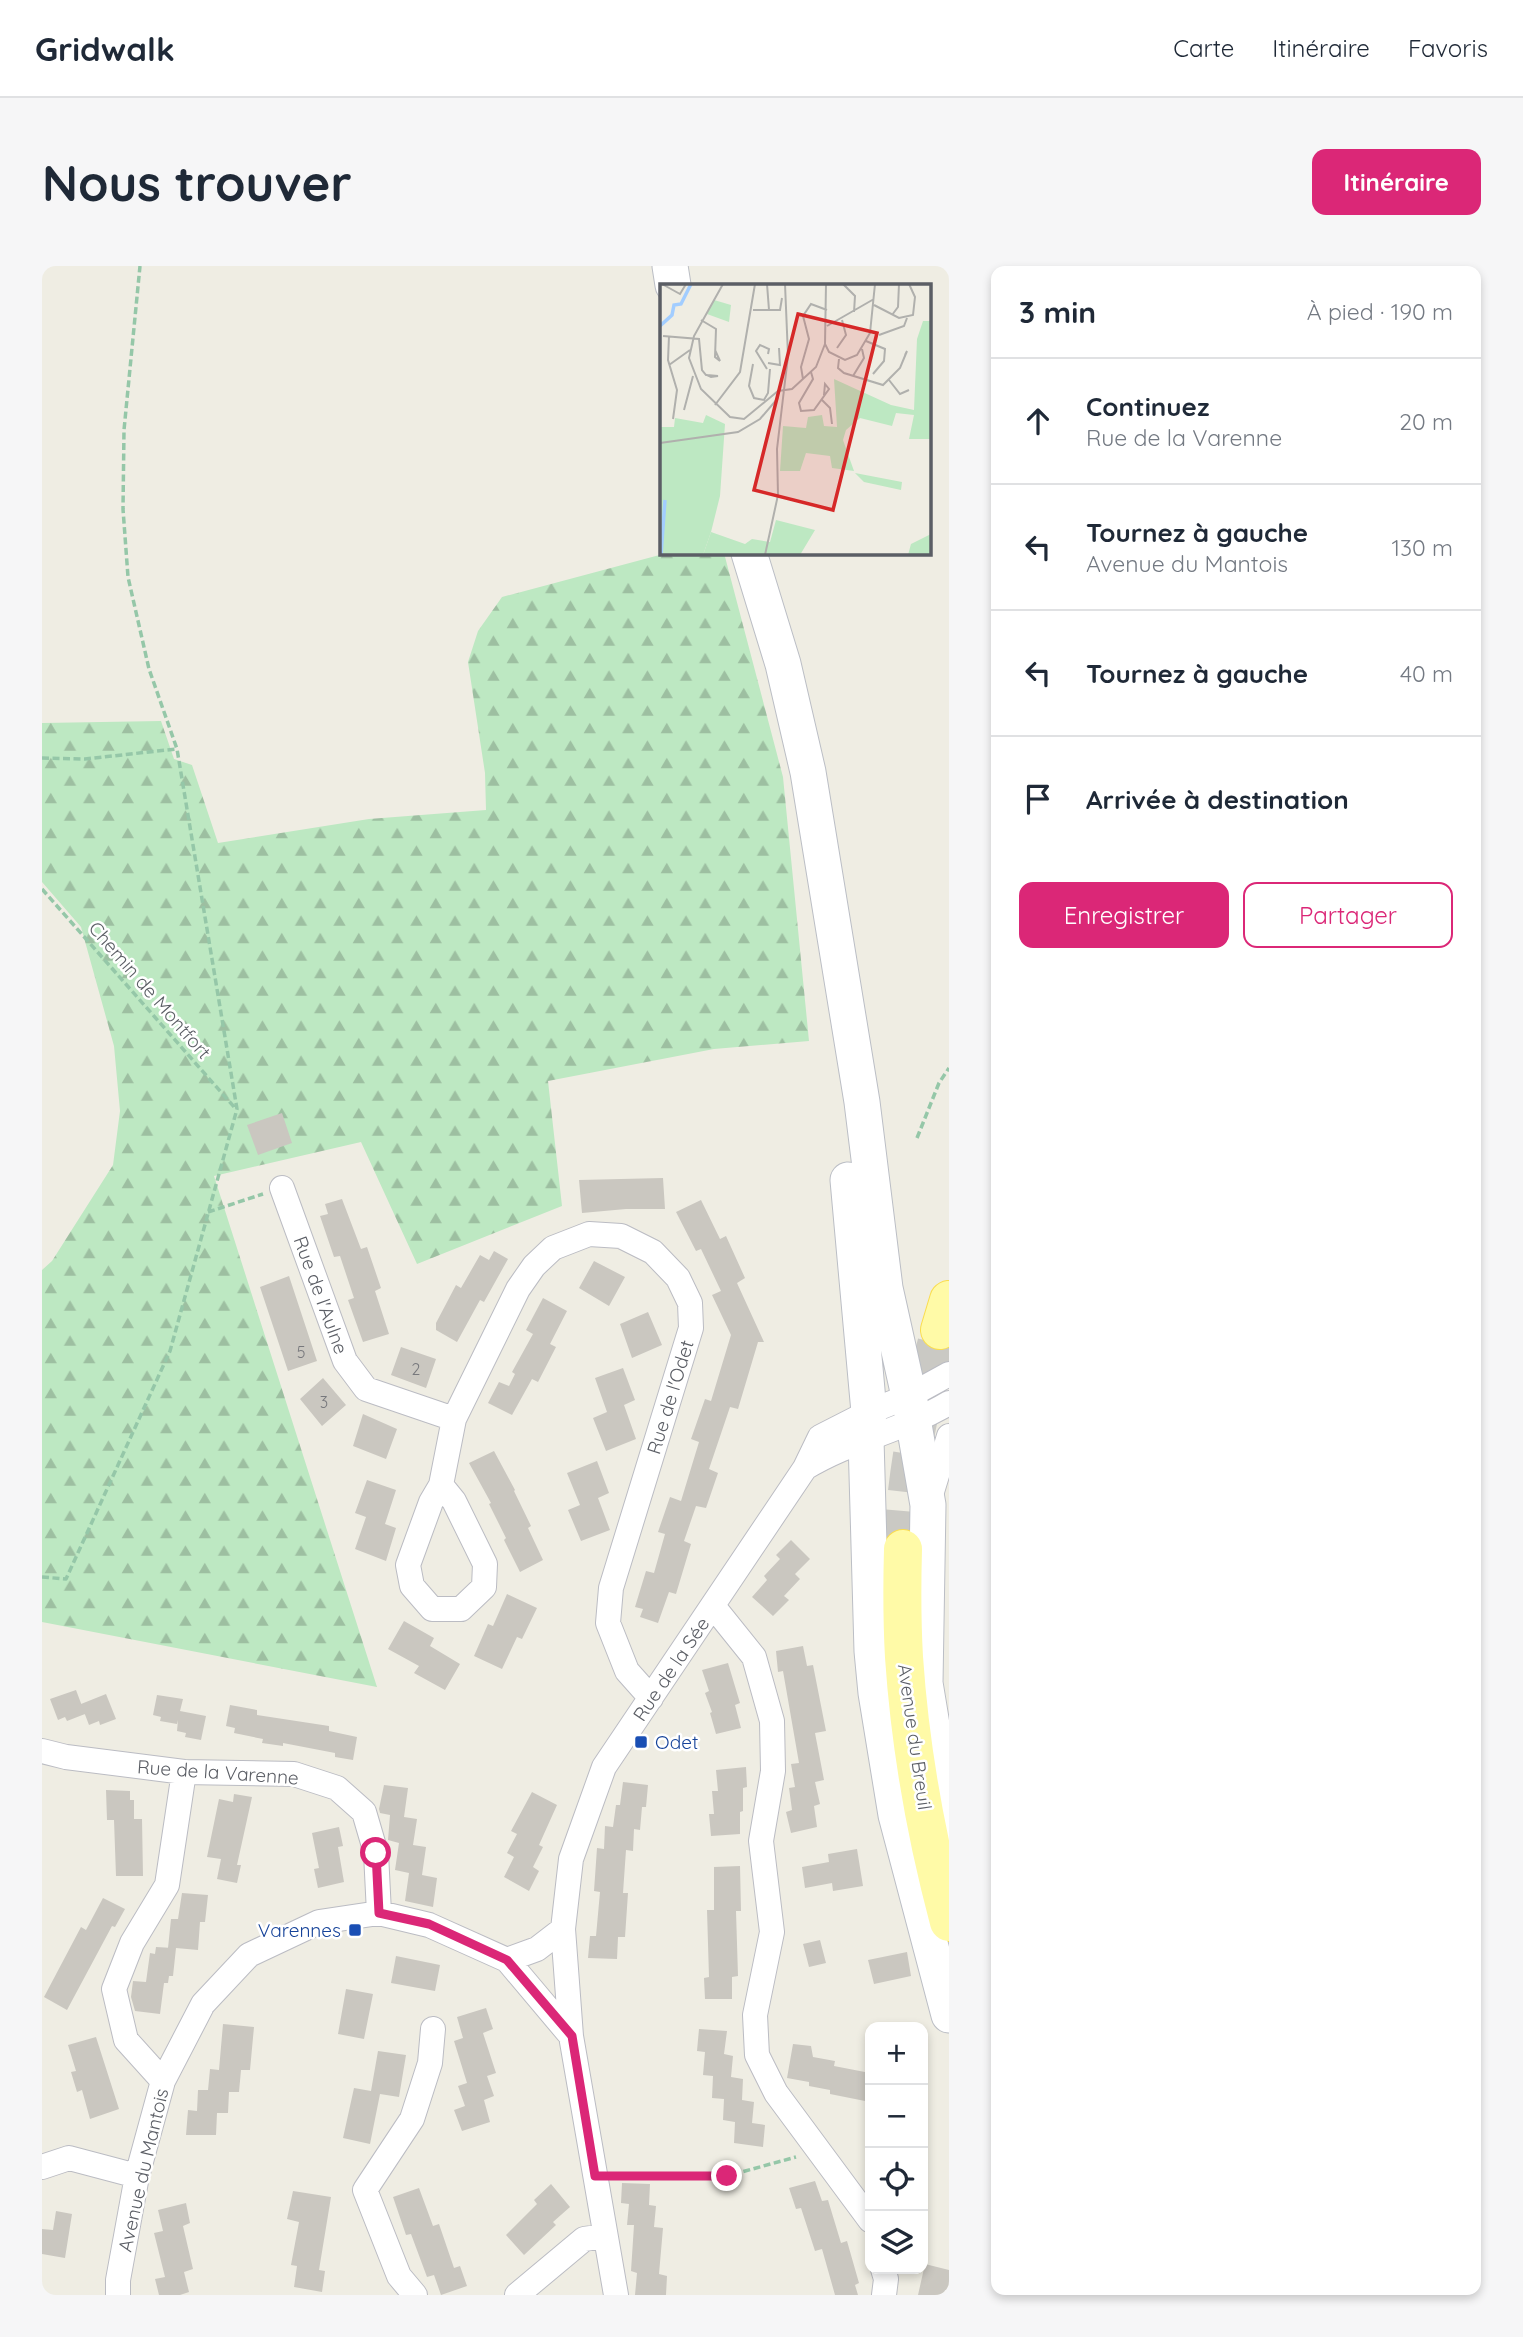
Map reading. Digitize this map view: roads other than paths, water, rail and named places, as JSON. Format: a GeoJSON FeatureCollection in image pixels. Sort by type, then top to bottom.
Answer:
{"type":"FeatureCollection","features":[{"type":"Feature","properties":{"kind":"main road"},"geometry":{"type":"LineString","coordinates":[[670,266],[673,284]]}},
{"type":"Feature","properties":{"kind":"main road"},"geometry":{"type":"LineString","coordinates":[[750,555],[783,664],[800,734],[862,1102],[885,1289],[900,1353],[928,1505],[925,1683],[949,1827]]}},
{"type":"Feature","properties":{"kind":"main road"},"geometry":{"type":"LineString","coordinates":[[839,970],[840,1090],[867,1425],[872,1651],[876,1693],[896,1815],[949,2015]]}},
{"type":"Feature","properties":{"kind":"main road","name":"Avenue du Breuil"},"geometry":{"type":"LineString","coordinates":[[902,1549],[904,1656],[909,1710],[922,1802],[949,1922]]}},
{"type":"Feature","properties":{"kind":"street","name":"Rue de l'Aulne"},"geometry":{"type":"LineString","coordinates":[[282,1188],[345,1361],[366,1389],[454,1419]]}},
{"type":"Feature","properties":{"kind":"street","name":"Rue de l'Odet"},"geometry":{"type":"LineString","coordinates":[[441,1485],[454,1501],[485,1564],[484,1587],[461,1609],[432,1609],[412,1586],[408,1565],[431,1502],[441,1485],[454,1419],[517,1289],[534,1266],[553,1248],[589,1234],[621,1236],[653,1252],[678,1278],[690,1303],[691,1328],[611,1588],[608,1623],[627,1671],[651,1698]]}},
{"type":"Feature","properties":{"kind":"street"},"geometry":{"type":"LineString","coordinates":[[900,1353],[912,1364],[927,1368],[946,1331]]}},
{"type":"Feature","properties":{"kind":"street"},"geometry":{"type":"LineString","coordinates":[[911,1409],[949,1374]]}},
{"type":"Feature","properties":{"kind":"street"},"geometry":{"type":"LineString","coordinates":[[911,1409],[949,1403]]}},
{"type":"Feature","properties":{"kind":"street","name":"Rue de la Sée"},"geometry":{"type":"LineString","coordinates":[[572,2036],[563,1929],[571,1859],[604,1767],[806,1468],[820,1437],[867,1425],[911,1409]]}},
{"type":"Feature","properties":{"kind":"street"},"geometry":{"type":"LineString","coordinates":[[928,1505],[949,1436]]}},
{"type":"Feature","properties":{"kind":"street"},"geometry":{"type":"LineString","coordinates":[[713,1606],[754,1657],[772,1721],[774,1771],[761,1841],[772,1932],[755,2015],[757,2055],[776,2093],[865,2213]]}},
{"type":"Feature","properties":{"kind":"street","name":"Rue de la Varenne"},"geometry":{"type":"LineString","coordinates":[[42,1751],[184,1772],[294,1774],[337,1788],[364,1812],[376,1853],[379,1913]]}},
{"type":"Feature","properties":{"kind":"street"},"geometry":{"type":"LineString","coordinates":[[163,2081],[126,2040],[114,1989],[132,1943],[167,1885],[184,1772]]}},
{"type":"Feature","properties":{"kind":"street","name":"Avenue du Mantois"},"geometry":{"type":"LineString","coordinates":[[118,2295],[118,2280],[138,2176],[163,2081],[202,2004],[249,1955],[319,1922],[379,1913],[429,1924],[507,1960],[572,2036]]}},
{"type":"Feature","properties":{"kind":"street"},"geometry":{"type":"LineString","coordinates":[[507,1960],[537,1949],[563,1929]]}},
{"type":"Feature","properties":{"kind":"street"},"geometry":{"type":"LineString","coordinates":[[415,2295],[399,2276],[366,2190],[412,2119],[430,2063],[433,2029]]}},
{"type":"Feature","properties":{"kind":"street"},"geometry":{"type":"LineString","coordinates":[[572,2036],[616,2295]]}},
{"type":"Feature","properties":{"kind":"street"},"geometry":{"type":"LineString","coordinates":[[42,2167],[69,2158],[138,2176]]}},
{"type":"Feature","properties":{"kind":"street"},"geometry":{"type":"LineString","coordinates":[[517,2295],[584,2239],[605,2236]]}},
{"type":"Feature","properties":{"kind":"street"},"geometry":{"type":"LineString","coordinates":[[884,2274],[884,2295]]}},
{"type":"Feature","properties":{"kind":"tunnel"},"geometry":{"type":"LineString","coordinates":[[903,1549],[915,1439],[940,1330]]}},
{"type":"Feature","properties":{"kind":"place","name":"Odet"},"geometry":{"type":"Point","coordinates":[641,1742]}},
{"type":"Feature","properties":{"kind":"place","name":"Varennes"},"geometry":{"type":"Point","coordinates":[355,1930]}}]}
